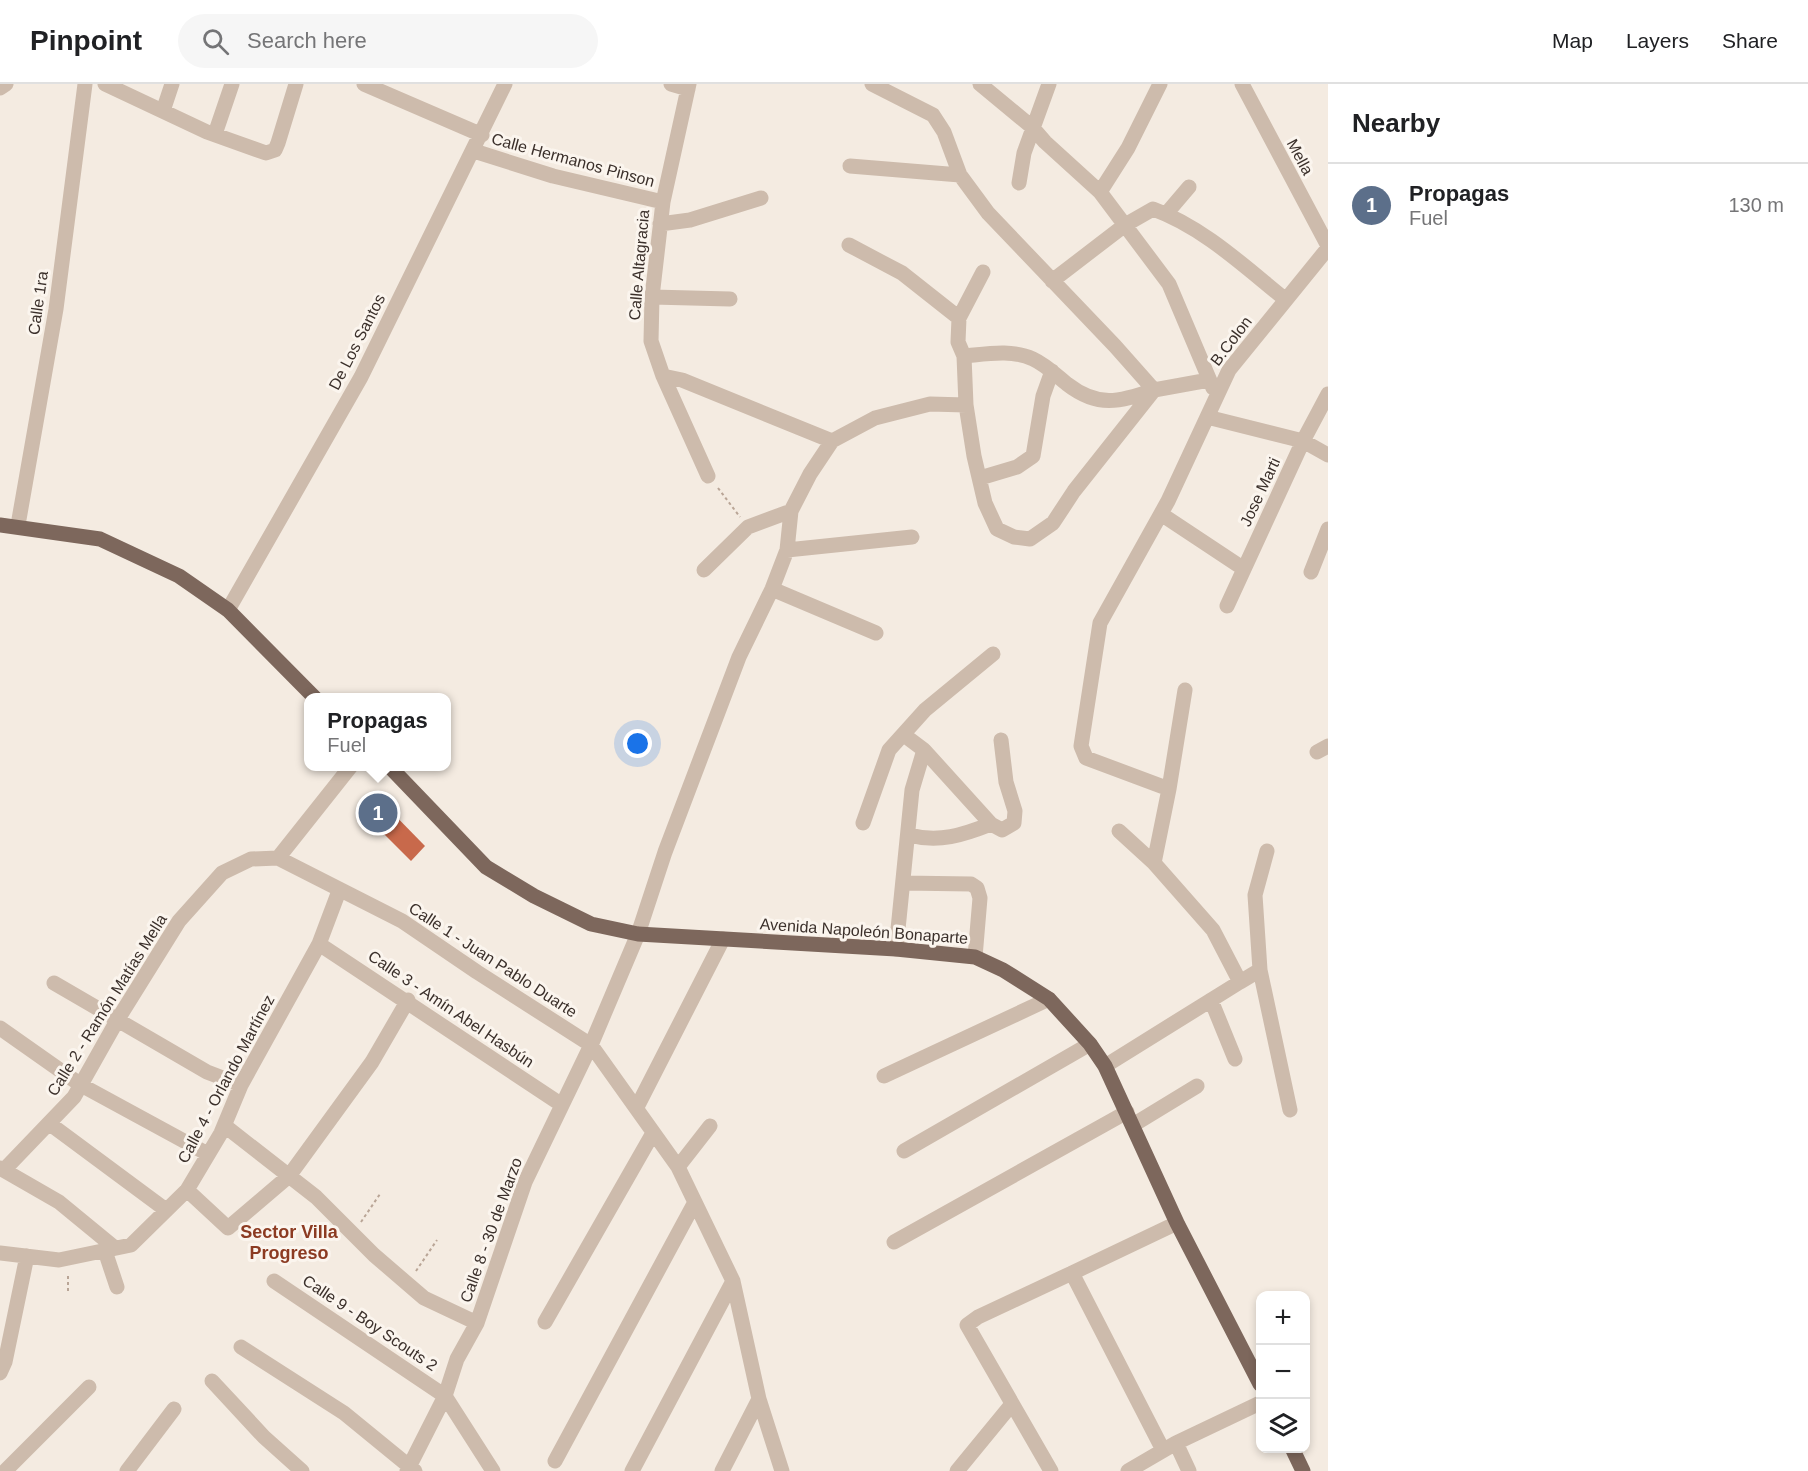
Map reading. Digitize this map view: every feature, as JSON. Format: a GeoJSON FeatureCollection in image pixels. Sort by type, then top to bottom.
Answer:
{"type":"FeatureCollection","features":[{"type":"Feature","properties":{"kind":"main road"},"geometry":{"type":"LineString","coordinates":[[0,525],[18,525],[100,539],[179,576],[228,610],[310,693]]}},
{"type":"Feature","properties":{"kind":"main road","name":"Avenida Napoleón Bonaparte"},"geometry":{"type":"LineString","coordinates":[[395,771],[486,867],[534,896],[591,924],[638,934],[896,949],[975,957],[1003,970],[1049,999],[1090,1044],[1105,1066],[1177,1223],[1256,1376]]}},
{"type":"Feature","properties":{"kind":"main road"},"geometry":{"type":"LineString","coordinates":[[1294,1453],[1303,1471]]}},
{"type":"Feature","properties":{"kind":"street"},"geometry":{"type":"LineString","coordinates":[[0,88],[6,84]]}},
{"type":"Feature","properties":{"kind":"street","name":"Calle 1ra"},"geometry":{"type":"LineString","coordinates":[[18,525],[56,309],[84,84]]}},
{"type":"Feature","properties":{"kind":"street"},"geometry":{"type":"LineString","coordinates":[[105,84],[215,134],[266,153],[275,150],[296,84]]}},
{"type":"Feature","properties":{"kind":"street"},"geometry":{"type":"LineString","coordinates":[[163,111],[172,84]]}},
{"type":"Feature","properties":{"kind":"street"},"geometry":{"type":"LineString","coordinates":[[215,134],[232,84]]}},
{"type":"Feature","properties":{"kind":"street","name":"Calle Hermanos Pinson"},"geometry":{"type":"LineString","coordinates":[[364,84],[482,135]]}},
{"type":"Feature","properties":{"kind":"street","name":"De Los Santos"},"geometry":{"type":"LineString","coordinates":[[228,610],[361,377],[506,84]]}},
{"type":"Feature","properties":{"kind":"street"},"geometry":{"type":"LineString","coordinates":[[671,84],[689,86]]}},
{"type":"Feature","properties":{"kind":"street"},"geometry":{"type":"LineString","coordinates":[[872,84],[933,115],[939,122],[960,175],[988,213],[1154,390]]}},
{"type":"Feature","properties":{"kind":"street"},"geometry":{"type":"LineString","coordinates":[[980,84],[1032,127],[1045,142],[1100,192],[1125,225],[1169,284],[1216,397]]}},
{"type":"Feature","properties":{"kind":"street"},"geometry":{"type":"LineString","coordinates":[[1018,183],[1023,153],[1049,84]]}},
{"type":"Feature","properties":{"kind":"street"},"geometry":{"type":"LineString","coordinates":[[1100,192],[1128,148],[1160,84]]}},
{"type":"Feature","properties":{"kind":"street","name":"Mella"},"geometry":{"type":"LineString","coordinates":[[1242,84],[1328,247]]}},
{"type":"Feature","properties":{"kind":"street","name":"Calle Altagracia"},"geometry":{"type":"LineString","coordinates":[[689,86],[663,202],[652,297],[651,341],[663,376],[708,476]]}},
{"type":"Feature","properties":{"kind":"street","name":"Calle Hermanos Pinson"},"geometry":{"type":"LineString","coordinates":[[474,151],[553,176],[663,202]]}},
{"type":"Feature","properties":{"kind":"street"},"geometry":{"type":"LineString","coordinates":[[850,166],[960,175]]}},
{"type":"Feature","properties":{"kind":"street"},"geometry":{"type":"LineString","coordinates":[[1166,214],[1189,187]]}},
{"type":"Feature","properties":{"kind":"street"},"geometry":{"type":"LineString","coordinates":[[660,224],[690,220],[761,198]]}},
{"type":"Feature","properties":{"kind":"street"},"geometry":{"type":"LineString","coordinates":[[1052,281],[1125,225],[1153,209],[1166,214],[1208,240],[1286,300]]}},
{"type":"Feature","properties":{"kind":"street"},"geometry":{"type":"LineString","coordinates":[[849,245],[902,273],[959,318]]}},
{"type":"Feature","properties":{"kind":"street","name":"B.Colon"},"geometry":{"type":"LineString","coordinates":[[1170,789],[1086,758],[1081,746],[1100,623],[1164,507],[1228,369],[1328,247]]}},
{"type":"Feature","properties":{"kind":"street"},"geometry":{"type":"LineString","coordinates":[[983,272],[959,318],[958,342],[964,356],[966,405],[985,503],[997,528],[1014,537],[1030,539],[1053,523],[1074,491],[1154,390]]}},
{"type":"Feature","properties":{"kind":"street"},"geometry":{"type":"LineString","coordinates":[[652,297],[730,299]]}},
{"type":"Feature","properties":{"kind":"street"},"geometry":{"type":"LineString","coordinates":[[964,356],[999,352],[1031,358],[1052,371],[1069,386],[1090,398],[1108,402],[1121,402],[1154,390],[1209,380]]}},
{"type":"Feature","properties":{"kind":"street"},"geometry":{"type":"LineString","coordinates":[[980,478],[1017,467],[1033,456],[1043,396],[1052,371]]}},
{"type":"Feature","properties":{"kind":"street"},"geometry":{"type":"LineString","coordinates":[[663,376],[682,380],[832,441]]}},
{"type":"Feature","properties":{"kind":"street","name":"Jose Marti"},"geometry":{"type":"LineString","coordinates":[[1227,606],[1303,441],[1328,394]]}},
{"type":"Feature","properties":{"kind":"street"},"geometry":{"type":"LineString","coordinates":[[704,570],[748,527],[791,511],[810,474],[832,441],[875,418],[909,407],[966,405]]}},
{"type":"Feature","properties":{"kind":"street"},"geometry":{"type":"LineString","coordinates":[[1207,417],[1303,441],[1328,455]]}},
{"type":"Feature","properties":{"kind":"street"},"geometry":{"type":"LineString","coordinates":[[1164,507],[1244,568]]}},
{"type":"Feature","properties":{"kind":"street","name":"Calle 8 - 30 de Marzo"},"geometry":{"type":"LineString","coordinates":[[410,1469],[445,1396],[457,1359],[477,1323],[525,1182],[591,1045],[638,934],[665,852],[739,657],[772,589],[787,550],[791,511]]}},
{"type":"Feature","properties":{"kind":"street"},"geometry":{"type":"LineString","coordinates":[[1311,572],[1328,529]]}},
{"type":"Feature","properties":{"kind":"street"},"geometry":{"type":"LineString","coordinates":[[787,550],[912,537]]}},
{"type":"Feature","properties":{"kind":"street"},"geometry":{"type":"LineString","coordinates":[[772,589],[876,633]]}},
{"type":"Feature","properties":{"kind":"street"},"geometry":{"type":"LineString","coordinates":[[863,823],[889,750],[925,710],[993,654]]}},
{"type":"Feature","properties":{"kind":"street"},"geometry":{"type":"LineString","coordinates":[[1154,863],[1170,789],[1185,690]]}},
{"type":"Feature","properties":{"kind":"street"},"geometry":{"type":"LineString","coordinates":[[904,735],[924,750],[991,824],[1002,830],[1014,824],[1015,811],[1006,782],[1001,740]]}},
{"type":"Feature","properties":{"kind":"street"},"geometry":{"type":"LineString","coordinates":[[896,949],[912,790],[924,750]]}},
{"type":"Feature","properties":{"kind":"street"},"geometry":{"type":"LineString","coordinates":[[278,858],[347,771]]}},
{"type":"Feature","properties":{"kind":"street"},"geometry":{"type":"LineString","coordinates":[[909,835],[925,839],[956,837],[991,824]]}},
{"type":"Feature","properties":{"kind":"street"},"geometry":{"type":"LineString","coordinates":[[1119,831],[1154,863],[1213,930],[1240,982]]}},
{"type":"Feature","properties":{"kind":"street"},"geometry":{"type":"LineString","coordinates":[[1267,851],[1255,895],[1260,970],[1290,1110]]}},
{"type":"Feature","properties":{"kind":"street","name":"Calle 1 - Juan Pablo Duarte"},"geometry":{"type":"LineString","coordinates":[[278,858],[402,921],[591,1045]]}},
{"type":"Feature","properties":{"kind":"street","name":"Calle 2 - Ramón Matías Mella"},"geometry":{"type":"LineString","coordinates":[[2,1169],[50,1124],[74,1097],[117,1019],[180,921],[222,873],[250,859],[278,858]]}},
{"type":"Feature","properties":{"kind":"street"},"geometry":{"type":"LineString","coordinates":[[903,883],[971,884],[977,888],[980,898],[975,957]]}},
{"type":"Feature","properties":{"kind":"street","name":"Calle 4 - Orlando Martínez"},"geometry":{"type":"LineString","coordinates":[[0,1252],[59,1260],[131,1245],[187,1190],[206,1153],[225,1126],[240,1085],[319,944],[339,891]]}},
{"type":"Feature","properties":{"kind":"street"},"geometry":{"type":"LineString","coordinates":[[637,1107],[723,939]]}},
{"type":"Feature","properties":{"kind":"street","name":"Calle 3 - Amín Abel Hasbún"},"geometry":{"type":"LineString","coordinates":[[319,944],[408,1000],[562,1105]]}},
{"type":"Feature","properties":{"kind":"street"},"geometry":{"type":"LineString","coordinates":[[1105,1066],[1260,970]]}},
{"type":"Feature","properties":{"kind":"street"},"geometry":{"type":"LineString","coordinates":[[54,983],[207,1072],[240,1085]]}},
{"type":"Feature","properties":{"kind":"street"},"geometry":{"type":"LineString","coordinates":[[884,1077],[1049,999]]}},
{"type":"Feature","properties":{"kind":"street"},"geometry":{"type":"LineString","coordinates":[[187,1190],[228,1228],[289,1176],[372,1062],[408,1000]]}},
{"type":"Feature","properties":{"kind":"street"},"geometry":{"type":"LineString","coordinates":[[1211,1000],[1235,1059]]}},
{"type":"Feature","properties":{"kind":"street"},"geometry":{"type":"LineString","coordinates":[[0,1028],[81,1085],[206,1153]]}},
{"type":"Feature","properties":{"kind":"street"},"geometry":{"type":"LineString","coordinates":[[904,1151],[1090,1044]]}},
{"type":"Feature","properties":{"kind":"street"},"geometry":{"type":"LineString","coordinates":[[591,1045],[678,1167],[734,1281],[759,1399],[782,1471]]}},
{"type":"Feature","properties":{"kind":"street"},"geometry":{"type":"LineString","coordinates":[[894,1242],[1130,1118],[1197,1086]]}},
{"type":"Feature","properties":{"kind":"street"},"geometry":{"type":"LineString","coordinates":[[50,1124],[166,1210]]}},
{"type":"Feature","properties":{"kind":"street"},"geometry":{"type":"LineString","coordinates":[[225,1126],[316,1197],[352,1234],[424,1298],[477,1323]]}},
{"type":"Feature","properties":{"kind":"street"},"geometry":{"type":"LineString","coordinates":[[678,1167],[710,1126]]}},
{"type":"Feature","properties":{"kind":"street"},"geometry":{"type":"LineString","coordinates":[[545,1322],[653,1133]]}},
{"type":"Feature","properties":{"kind":"street"},"geometry":{"type":"LineString","coordinates":[[2,1169],[59,1202],[110,1249],[117,1287]]}},
{"type":"Feature","properties":{"kind":"street"},"geometry":{"type":"LineString","coordinates":[[555,1461],[695,1202]]}},
{"type":"Feature","properties":{"kind":"street"},"geometry":{"type":"LineString","coordinates":[[1051,1471],[968,1325],[978,1317],[1177,1223]]}},
{"type":"Feature","properties":{"kind":"street"},"geometry":{"type":"LineString","coordinates":[[0,1373],[5,1362],[27,1256]]}},
{"type":"Feature","properties":{"kind":"street"},"geometry":{"type":"LineString","coordinates":[[1072,1274],[1170,1446],[1189,1471]]}},
{"type":"Feature","properties":{"kind":"street","name":"Calle 9 - Boy Scouts 2"},"geometry":{"type":"LineString","coordinates":[[274,1281],[445,1396]]}},
{"type":"Feature","properties":{"kind":"street"},"geometry":{"type":"LineString","coordinates":[[632,1471],[734,1281]]}},
{"type":"Feature","properties":{"kind":"street"},"geometry":{"type":"LineString","coordinates":[[241,1347],[344,1413],[410,1469]]}},
{"type":"Feature","properties":{"kind":"street"},"geometry":{"type":"LineString","coordinates":[[212,1381],[264,1437],[302,1471]]}},
{"type":"Feature","properties":{"kind":"street"},"geometry":{"type":"LineString","coordinates":[[5,1471],[89,1387]]}},
{"type":"Feature","properties":{"kind":"street"},"geometry":{"type":"LineString","coordinates":[[445,1396],[493,1471]]}},
{"type":"Feature","properties":{"kind":"street"},"geometry":{"type":"LineString","coordinates":[[722,1471],[759,1399]]}},
{"type":"Feature","properties":{"kind":"street"},"geometry":{"type":"LineString","coordinates":[[957,1471],[1012,1404]]}},
{"type":"Feature","properties":{"kind":"street"},"geometry":{"type":"LineString","coordinates":[[1128,1471],[1170,1446],[1256,1405]]}},
{"type":"Feature","properties":{"kind":"street"},"geometry":{"type":"LineString","coordinates":[[127,1471],[174,1409]]}},
{"type":"Feature","properties":{"kind":"path"},"geometry":{"type":"LineString","coordinates":[[708,476],[748,527]]}},
{"type":"Feature","properties":{"kind":"path"},"geometry":{"type":"LineString","coordinates":[[352,1234],[380,1194]]}},
{"type":"Feature","properties":{"kind":"path"},"geometry":{"type":"LineString","coordinates":[[408,1284],[437,1240]]}},
{"type":"Feature","properties":{"kind":"path"},"geometry":{"type":"LineString","coordinates":[[68,1291],[69,1258]]}},
{"type":"Feature","properties":{"kind":"building"},"geometry":{"type":"Polygon","coordinates":[[[377,797],[425,846],[411,861],[362,812],[377,797]]]}},
{"type":"Feature","properties":{"kind":"place","name":"Propagas"},"geometry":{"type":"Point","coordinates":[378,813]}},
{"type":"Feature","properties":{"kind":"district","name":"Sector Villa Progreso"},"geometry":{"type":"Point","coordinates":[289,1242]}}]}
